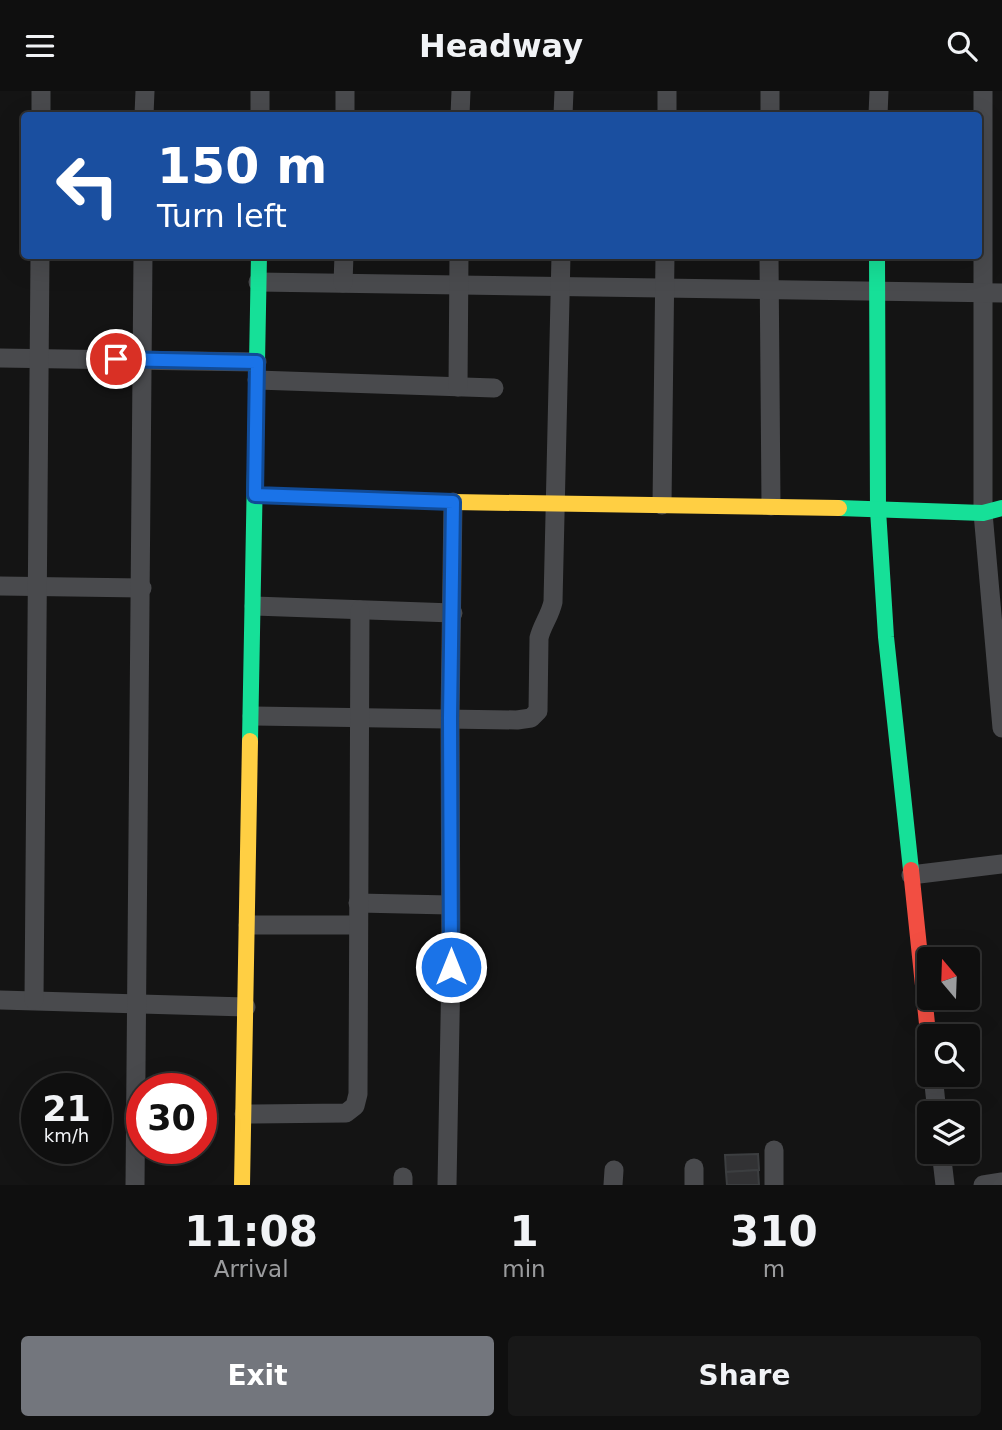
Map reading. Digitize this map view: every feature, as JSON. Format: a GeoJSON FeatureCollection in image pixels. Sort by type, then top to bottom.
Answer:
{"type":"FeatureCollection","features":[{"type":"Feature","properties":{"kind":"street"},"geometry":{"type":"LineString","coordinates":[[41,91],[41,112]]}},
{"type":"Feature","properties":{"kind":"street"},"geometry":{"type":"LineString","coordinates":[[144,112],[145,91]]}},
{"type":"Feature","properties":{"kind":"street"},"geometry":{"type":"LineString","coordinates":[[260,91],[260,112]]}},
{"type":"Feature","properties":{"kind":"street"},"geometry":{"type":"LineString","coordinates":[[345,91],[345,112]]}},
{"type":"Feature","properties":{"kind":"street"},"geometry":{"type":"LineString","coordinates":[[460,112],[461,91]]}},
{"type":"Feature","properties":{"kind":"street"},"geometry":{"type":"LineString","coordinates":[[563,112],[564,91]]}},
{"type":"Feature","properties":{"kind":"street"},"geometry":{"type":"LineString","coordinates":[[667,91],[667,112]]}},
{"type":"Feature","properties":{"kind":"street"},"geometry":{"type":"LineString","coordinates":[[770,91],[770,112]]}},
{"type":"Feature","properties":{"kind":"street"},"geometry":{"type":"LineString","coordinates":[[878,112],[879,91]]}},
{"type":"Feature","properties":{"kind":"street"},"geometry":{"type":"LineString","coordinates":[[983,91],[982,292],[1002,728]]}},
{"type":"Feature","properties":{"kind":"street"},"geometry":{"type":"LineString","coordinates":[[34,1000],[40,259]]}},
{"type":"Feature","properties":{"kind":"street"},"geometry":{"type":"LineString","coordinates":[[135,1185],[143,259]]}},
{"type":"Feature","properties":{"kind":"street"},"geometry":{"type":"LineString","coordinates":[[242,1185],[259,259]]}},
{"type":"Feature","properties":{"kind":"street"},"geometry":{"type":"LineString","coordinates":[[344,259],[344,283]]}},
{"type":"Feature","properties":{"kind":"street"},"geometry":{"type":"LineString","coordinates":[[458,259],[458,387]]}},
{"type":"Feature","properties":{"kind":"street"},"geometry":{"type":"LineString","coordinates":[[252,716],[517,720],[531,718],[538,711],[539,638],[553,603],[561,259]]}},
{"type":"Feature","properties":{"kind":"street"},"geometry":{"type":"LineString","coordinates":[[662,505],[665,259]]}},
{"type":"Feature","properties":{"kind":"street"},"geometry":{"type":"LineString","coordinates":[[769,259],[771,506]]}},
{"type":"Feature","properties":{"kind":"street"},"geometry":{"type":"LineString","coordinates":[[877,259],[878,510],[886,637],[927,1024]]}},
{"type":"Feature","properties":{"kind":"street"},"geometry":{"type":"LineString","coordinates":[[258,282],[1002,293]]}},
{"type":"Feature","properties":{"kind":"street"},"geometry":{"type":"LineString","coordinates":[[0,358],[142,359],[257,371],[494,388]]}},
{"type":"Feature","properties":{"kind":"street"},"geometry":{"type":"LineString","coordinates":[[255,495],[453,502],[993,510]]}},
{"type":"Feature","properties":{"kind":"street"},"geometry":{"type":"LineString","coordinates":[[447,1185],[453,502]]}},
{"type":"Feature","properties":{"kind":"street"},"geometry":{"type":"LineString","coordinates":[[0,586],[142,588]]}},
{"type":"Feature","properties":{"kind":"street"},"geometry":{"type":"LineString","coordinates":[[254,606],[453,613]]}},
{"type":"Feature","properties":{"kind":"street"},"geometry":{"type":"LineString","coordinates":[[244,1114],[346,1113],[355,1106],[358,1094],[359,610]]}},
{"type":"Feature","properties":{"kind":"street"},"geometry":{"type":"LineString","coordinates":[[911,875],[1002,864]]}},
{"type":"Feature","properties":{"kind":"street"},"geometry":{"type":"LineString","coordinates":[[358,903],[450,905]]}},
{"type":"Feature","properties":{"kind":"street"},"geometry":{"type":"LineString","coordinates":[[248,925],[358,925]]}},
{"type":"Feature","properties":{"kind":"street"},"geometry":{"type":"LineString","coordinates":[[0,1000],[246,1006]]}},
{"type":"Feature","properties":{"kind":"street"},"geometry":{"type":"LineString","coordinates":[[774,1150],[774,1185]]}},
{"type":"Feature","properties":{"kind":"street"},"geometry":{"type":"LineString","coordinates":[[943,1164],[945,1185]]}},
{"type":"Feature","properties":{"kind":"street"},"geometry":{"type":"LineString","coordinates":[[983,1185],[1002,1182]]}},
{"type":"Feature","properties":{"kind":"building"},"geometry":{"type":"Polygon","coordinates":[[[758,1154],[759,1170],[726,1172],[725,1155],[758,1154]]]}},
{"type":"Feature","properties":{"kind":"building"},"geometry":{"type":"Polygon","coordinates":[[[758,1170],[759,1185],[727,1185],[726,1172],[758,1170]]]}},
{"type":"Feature","properties":{"kind":"traffic: fast"},"geometry":{"type":"LineString","coordinates":[[250,741],[259,259]]}},
{"type":"Feature","properties":{"kind":"traffic: fast"},"geometry":{"type":"LineString","coordinates":[[877,259],[878,510],[886,637],[911,870]]}},
{"type":"Feature","properties":{"kind":"traffic: fast"},"geometry":{"type":"LineString","coordinates":[[839,508],[983,513],[1002,508]]}},
{"type":"Feature","properties":{"kind":"traffic: slow"},"geometry":{"type":"LineString","coordinates":[[255,495],[453,502],[839,508]]}},
{"type":"Feature","properties":{"kind":"traffic: slow"},"geometry":{"type":"LineString","coordinates":[[242,1185],[250,741]]}},
{"type":"Feature","properties":{"kind":"traffic: jam"},"geometry":{"type":"LineString","coordinates":[[911,870],[927,1024]]}},
{"type":"Feature","properties":{"kind":"route"},"geometry":{"type":"LineString","coordinates":[[116,359],[257,362],[255,495],[453,502],[451,967]]}}]}
